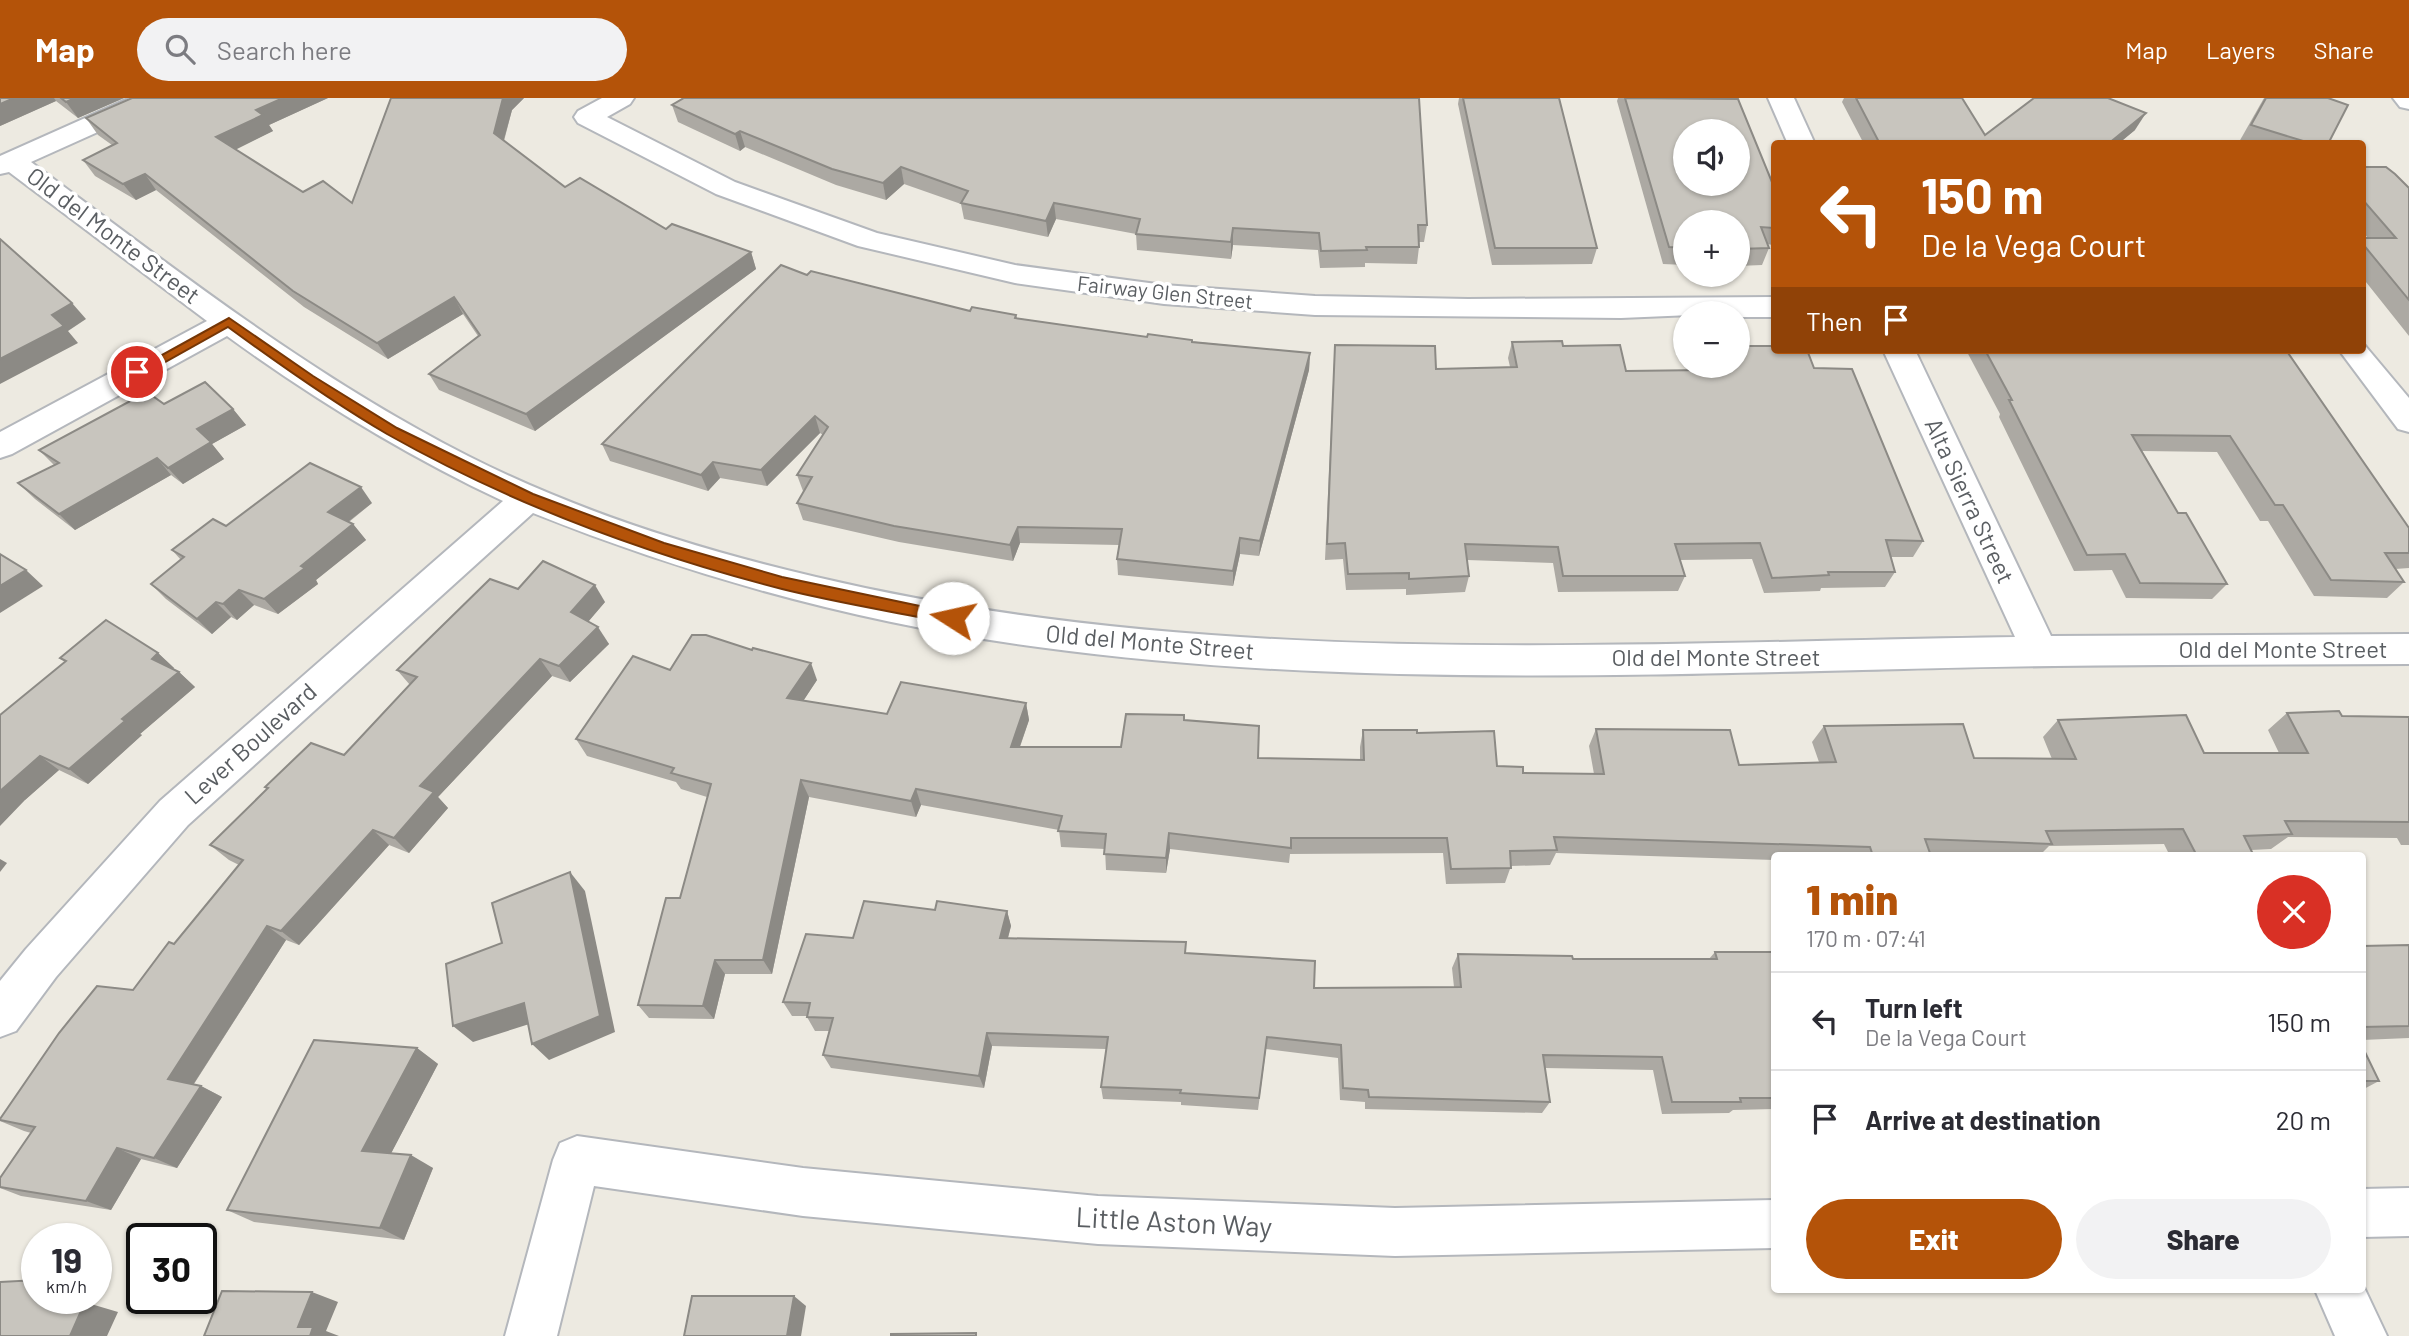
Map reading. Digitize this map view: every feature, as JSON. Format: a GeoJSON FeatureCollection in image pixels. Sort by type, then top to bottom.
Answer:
{"type":"FeatureCollection","features":[{"type":"Feature","properties":{"kind":"street"},"geometry":{"type":"LineString","coordinates":[[6,164],[151,98]]}},
{"type":"Feature","properties":{"kind":"street","name":"Fairway Glen Street"},"geometry":{"type":"LineString","coordinates":[[621,98],[587,117],[646,153],[712,184],[791,216],[887,246],[988,269],[1091,287],[1199,300],[1310,306],[1771,307]]}},
{"type":"Feature","properties":{"kind":"street"},"geometry":{"type":"LineString","coordinates":[[1781,98],[1800,140]]}},
{"type":"Feature","properties":{"kind":"street","name":"Old del Monte Street"},"geometry":{"type":"LineString","coordinates":[[6,164],[309,379],[393,431],[528,498],[660,547],[782,583],[904,610],[1051,635],[1205,651],[1348,659],[1759,659],[2040,651],[2409,649]]}},
{"type":"Feature","properties":{"kind":"street"},"geometry":{"type":"LineString","coordinates":[[0,446],[229,322]]}},
{"type":"Feature","properties":{"kind":"street","name":"Alta Sierra Street"},"geometry":{"type":"LineString","coordinates":[[1901,354],[2040,651]]}},
{"type":"Feature","properties":{"kind":"street"},"geometry":{"type":"LineString","coordinates":[[2358,354],[2409,421]]}},
{"type":"Feature","properties":{"kind":"street","name":"Lever Boulevard"},"geometry":{"type":"LineString","coordinates":[[0,1016],[41,963],[174,813],[528,498]]}},
{"type":"Feature","properties":{"kind":"street","name":"Little Aston Way"},"geometry":{"type":"LineString","coordinates":[[531,1336],[577,1160],[803,1192],[1098,1220],[1395,1232],[1771,1224]]}},
{"type":"Feature","properties":{"kind":"street"},"geometry":{"type":"LineString","coordinates":[[2366,1213],[2409,1212]]}},
{"type":"Feature","properties":{"kind":"street"},"geometry":{"type":"LineString","coordinates":[[2341,1293],[2361,1336]]}},
{"type":"Feature","properties":{"kind":"building"},"geometry":{"type":"Polygon","coordinates":[[[0,98],[14,98],[0,104],[0,98]]]}},
{"type":"Feature","properties":{"kind":"building"},"geometry":{"type":"Polygon","coordinates":[[[132,98],[283,98],[256,110],[263,115],[216,137],[303,192],[323,181],[352,203],[391,98],[503,98],[494,133],[565,187],[580,178],[666,229],[672,224],[751,252],[526,414],[429,374],[480,335],[454,297],[377,343],[293,291],[145,174],[123,184],[83,160],[117,143],[86,118],[132,98]]]}},
{"type":"Feature","properties":{"kind":"building"},"geometry":{"type":"Polygon","coordinates":[[[684,98],[1419,98],[1427,225],[1418,225],[1419,247],[1366,247],[1367,250],[1321,251],[1319,233],[1233,228],[1231,242],[1136,234],[1140,219],[1054,203],[1046,221],[961,203],[968,191],[901,167],[883,183],[832,169],[740,131],[735,134],[672,105],[684,98]]]}},
{"type":"Feature","properties":{"kind":"building"},"geometry":{"type":"Polygon","coordinates":[[[1463,98],[1559,98],[1597,248],[1495,248],[1463,98]]]}},
{"type":"Feature","properties":{"kind":"building"},"geometry":{"type":"Polygon","coordinates":[[[1625,98],[1738,99],[1746,119],[1673,119],[1673,196],[1750,196],[1750,128],[1771,180],[1771,228],[1761,227],[1769,248],[1750,249],[1750,210],[1673,210],[1673,247],[1669,247],[1625,98]]]}},
{"type":"Feature","properties":{"kind":"building"},"geometry":{"type":"Polygon","coordinates":[[[1856,98],[1962,98],[1985,135],[2034,98],[2108,98],[2146,113],[2113,140],[1878,140],[1856,98]]]}},
{"type":"Feature","properties":{"kind":"building"},"geometry":{"type":"Polygon","coordinates":[[[2266,98],[2328,98],[2348,105],[2330,140],[2300,140],[2251,125],[2266,98]]]}},
{"type":"Feature","properties":{"kind":"building"},"geometry":{"type":"Polygon","coordinates":[[[2366,167],[2386,167],[2409,188],[2409,300],[2366,248],[2366,238],[2396,238],[2366,204],[2366,167]]]}},
{"type":"Feature","properties":{"kind":"building"},"geometry":{"type":"Polygon","coordinates":[[[0,239],[72,303],[52,315],[64,326],[0,359],[0,239]]]}},
{"type":"Feature","properties":{"kind":"building"},"geometry":{"type":"Polygon","coordinates":[[[781,265],[807,275],[811,271],[970,311],[972,307],[1016,315],[1015,318],[1147,337],[1148,334],[1192,342],[1310,353],[1260,541],[1240,538],[1233,571],[1117,559],[1122,529],[1018,527],[1010,545],[894,526],[797,503],[812,477],[797,475],[828,427],[815,416],[761,470],[713,462],[701,475],[602,444],[781,265]]]}},
{"type":"Feature","properties":{"kind":"building"},"geometry":{"type":"Polygon","coordinates":[[[1562,341],[1563,346],[1620,345],[1626,371],[1673,370],[1673,378],[1750,378],[1750,346],[1771,346],[1771,354],[1809,354],[1814,368],[1852,369],[1923,541],[1886,540],[1895,572],[1828,572],[1829,575],[1772,578],[1760,543],[1675,544],[1685,576],[1563,576],[1558,547],[1465,544],[1469,576],[1409,579],[1409,573],[1348,574],[1345,543],[1327,544],[1335,345],[1435,346],[1436,369],[1517,367],[1512,342],[1562,341]]]}},
{"type":"Feature","properties":{"kind":"building"},"geometry":{"type":"Polygon","coordinates":[[[1987,354],[2289,354],[2409,528],[2409,553],[2385,553],[2404,582],[2331,580],[2283,505],[2275,505],[2230,436],[2132,435],[2178,513],[2186,513],[2227,584],[2140,583],[2125,554],[2087,555],[2009,400],[2012,400],[1987,354]]]}},
{"type":"Feature","properties":{"kind":"building"},"geometry":{"type":"Polygon","coordinates":[[[205,382],[233,409],[197,429],[211,442],[168,468],[157,458],[59,514],[18,483],[59,463],[39,450],[147,392],[164,404],[205,382]]]}},
{"type":"Feature","properties":{"kind":"building"},"geometry":{"type":"Polygon","coordinates":[[[310,463],[361,487],[328,512],[353,524],[301,566],[305,568],[264,599],[239,590],[223,604],[216,602],[197,619],[151,584],[184,557],[172,550],[213,519],[226,526],[310,463]]]}},
{"type":"Feature","properties":{"kind":"building"},"geometry":{"type":"Polygon","coordinates":[[[0,554],[26,570],[0,586],[0,554]]]}},
{"type":"Feature","properties":{"kind":"building"},"geometry":{"type":"Polygon","coordinates":[[[543,561],[595,585],[571,612],[598,627],[559,666],[540,659],[420,786],[434,792],[394,838],[373,830],[281,931],[267,926],[168,1079],[201,1086],[154,1158],[117,1148],[86,1201],[0,1187],[0,1178],[35,1127],[0,1119],[59,1033],[97,986],[133,990],[169,942],[174,944],[243,860],[210,845],[311,743],[344,755],[417,677],[397,670],[490,579],[518,589],[543,561]]]}},
{"type":"Feature","properties":{"kind":"building"},"geometry":{"type":"Polygon","coordinates":[[[106,620],[158,653],[152,659],[179,672],[122,719],[125,721],[69,769],[40,756],[0,791],[0,715],[66,661],[60,658],[106,620]]]}},
{"type":"Feature","properties":{"kind":"building"},"geometry":{"type":"Polygon","coordinates":[[[692,635],[706,635],[752,650],[753,648],[811,663],[787,698],[887,714],[901,682],[1026,703],[1011,747],[1121,747],[1126,714],[1184,715],[1184,720],[1259,726],[1258,758],[1364,760],[1363,730],[1417,730],[1417,733],[1494,731],[1497,766],[1523,767],[1523,773],[1604,774],[1596,729],[1730,730],[1739,765],[1836,762],[1824,726],[1963,724],[1974,758],[2076,759],[2058,720],[2186,715],[2204,753],[2308,753],[2287,713],[2339,711],[2342,716],[2409,717],[2409,822],[2285,821],[2292,834],[2244,836],[2252,852],[2195,852],[2183,829],[2046,831],[2052,844],[1925,839],[1930,852],[1872,852],[1870,847],[1554,837],[1557,850],[1510,851],[1511,868],[1451,869],[1447,838],[1291,838],[1291,848],[1169,833],[1166,858],[1104,854],[1106,834],[1058,831],[1062,816],[916,789],[911,801],[801,780],[763,960],[715,960],[703,1006],[638,1005],[666,898],[680,898],[711,784],[671,773],[674,768],[576,739],[633,656],[670,670],[692,635]]]}},
{"type":"Feature","properties":{"kind":"building"},"geometry":{"type":"Polygon","coordinates":[[[570,872],[600,1016],[532,1044],[524,1003],[453,1026],[446,964],[502,943],[492,903],[570,872]]]}},
{"type":"Feature","properties":{"kind":"building"},"geometry":{"type":"Polygon","coordinates":[[[864,901],[935,910],[937,901],[1007,911],[1000,938],[1186,942],[1185,953],[1315,961],[1314,988],[1461,987],[1458,954],[1572,956],[1573,959],[1717,959],[1715,952],[1771,952],[1771,1098],[1740,1098],[1741,1102],[1672,1102],[1662,1057],[1543,1055],[1550,1102],[1369,1097],[1368,1090],[1343,1088],[1341,1045],[1267,1037],[1259,1098],[1180,1093],[1181,1090],[1101,1087],[1108,1037],[987,1033],[979,1076],[823,1055],[833,1018],[807,1017],[810,1003],[783,1002],[806,934],[853,938],[864,901]]]}},
{"type":"Feature","properties":{"kind":"building"},"geometry":{"type":"Polygon","coordinates":[[[2409,945],[2409,1026],[2366,1027],[2366,946],[2409,945]]]}},
{"type":"Feature","properties":{"kind":"building"},"geometry":{"type":"Polygon","coordinates":[[[314,1040],[417,1048],[362,1151],[411,1155],[380,1228],[227,1210],[314,1040]]]}},
{"type":"Feature","properties":{"kind":"building"},"geometry":{"type":"Polygon","coordinates":[[[2366,1054],[2379,1081],[2366,1081],[2366,1054]]]}},
{"type":"Feature","properties":{"kind":"building"},"geometry":{"type":"Polygon","coordinates":[[[21,1281],[21,1314],[80,1314],[70,1336],[0,1336],[0,1282],[21,1281]]]}},
{"type":"Feature","properties":{"kind":"building"},"geometry":{"type":"Polygon","coordinates":[[[222,1291],[312,1292],[298,1327],[313,1327],[310,1336],[204,1336],[213,1314],[217,1314],[217,1304],[222,1291]]]}},
{"type":"Feature","properties":{"kind":"building"},"geometry":{"type":"Polygon","coordinates":[[[692,1296],[794,1296],[787,1336],[684,1336],[692,1296]]]}},
{"type":"Feature","properties":{"kind":"building"},"geometry":{"type":"Polygon","coordinates":[[[976,1333],[976,1336],[891,1336],[891,1334],[976,1333]]]}},
{"type":"Feature","properties":{"kind":"route"},"geometry":{"type":"LineString","coordinates":[[137,372],[229,322],[309,379],[393,431],[528,498],[660,547],[782,583],[953,618]]}}]}
